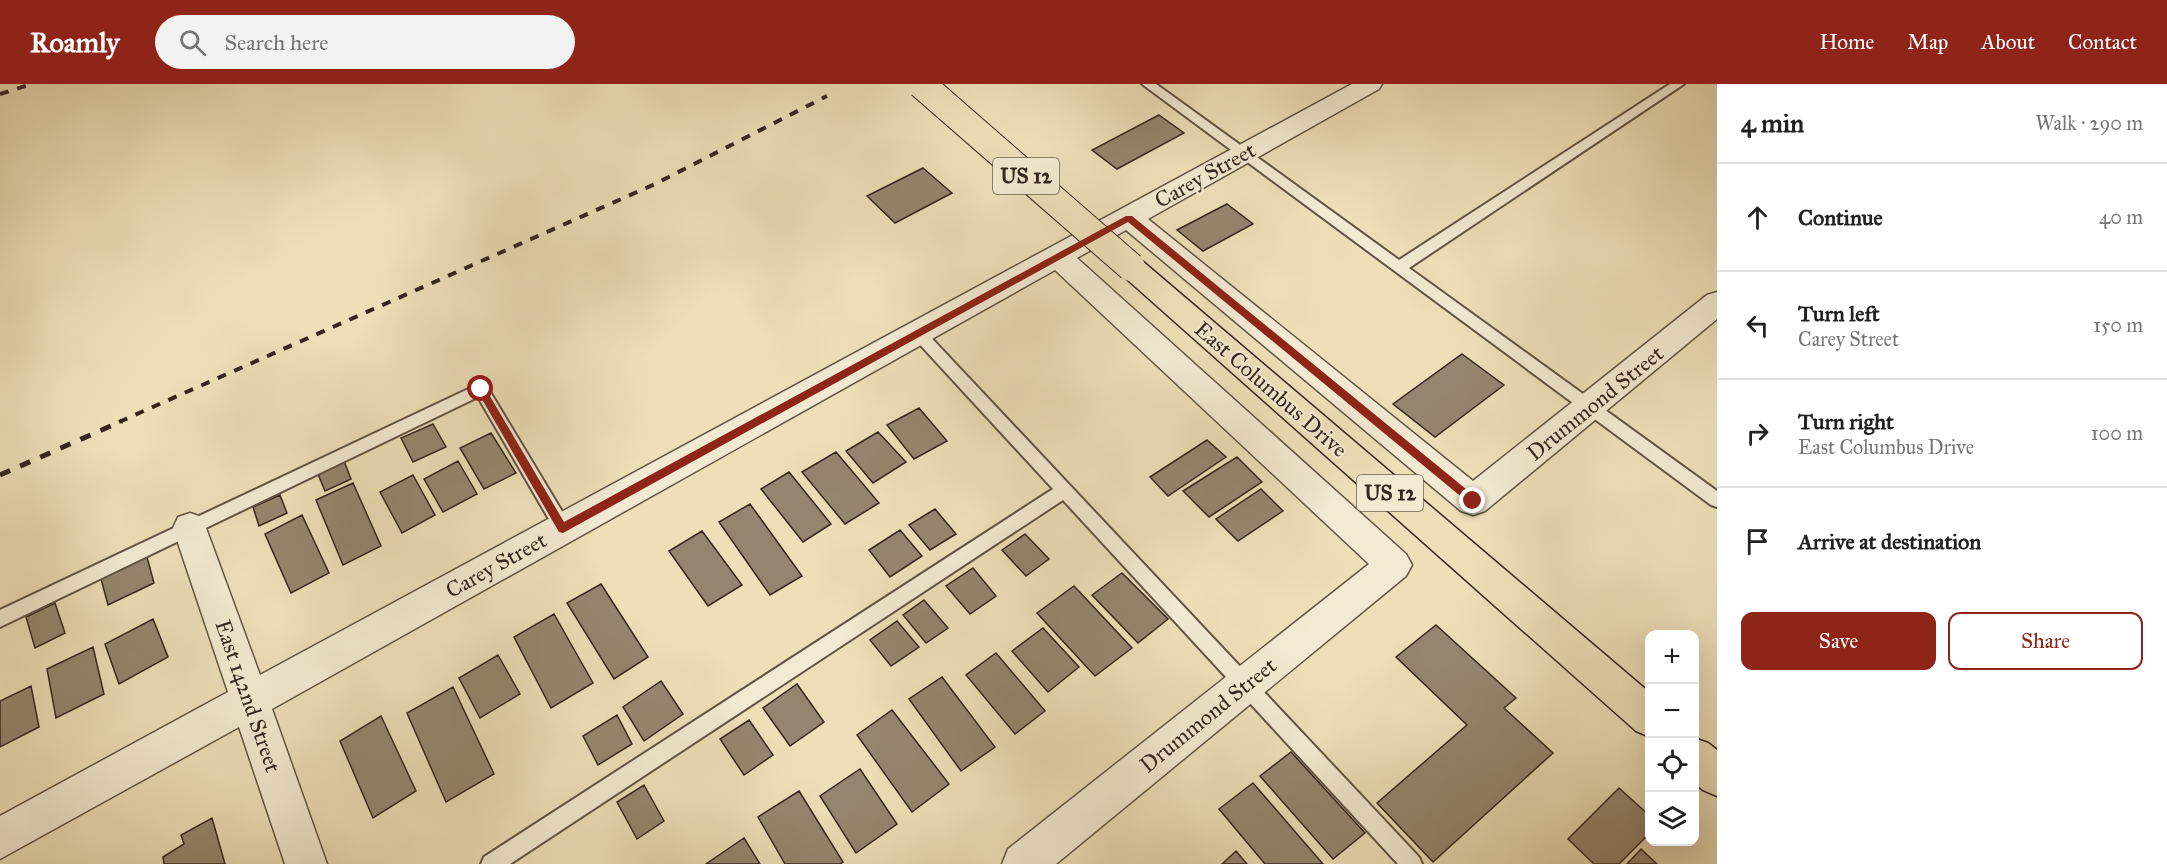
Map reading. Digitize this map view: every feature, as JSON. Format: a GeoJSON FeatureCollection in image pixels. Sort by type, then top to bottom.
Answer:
{"type":"FeatureCollection","features":[{"type":"Feature","properties":{"kind":"main road","name":"East Columbus Drive"},"geometry":{"type":"LineString","coordinates":[[921,84],[1645,714]]}},
{"type":"Feature","properties":{"kind":"main road"},"geometry":{"type":"LineString","coordinates":[[1699,760],[1717,776]]}},
{"type":"Feature","properties":{"kind":"street","name":"Carey Street"},"geometry":{"type":"LineString","coordinates":[[0,838],[1370,84]]}},
{"type":"Feature","properties":{"kind":"street","name":"East Columbus Drive"},"geometry":{"type":"LineString","coordinates":[[1129,218],[1473,501]]}},
{"type":"Feature","properties":{"kind":"street","name":"East Columbus Drive"},"geometry":{"type":"LineString","coordinates":[[1057,256],[1394,565]]}},
{"type":"Feature","properties":{"kind":"street","name":"Drummond Street"},"geometry":{"type":"LineString","coordinates":[[1473,501],[1717,303]]}},
{"type":"Feature","properties":{"kind":"street","name":"East 142nd Street"},"geometry":{"type":"LineString","coordinates":[[190,528],[306,864]]}},
{"type":"Feature","properties":{"kind":"street","name":"Drummond Street"},"geometry":{"type":"LineString","coordinates":[[1023,864],[1394,565]]}},
{"type":"Feature","properties":{"kind":"lane"},"geometry":{"type":"LineString","coordinates":[[1148,84],[1717,500]]}},
{"type":"Feature","properties":{"kind":"lane"},"geometry":{"type":"LineString","coordinates":[[1400,267],[1678,84]]}},
{"type":"Feature","properties":{"kind":"lane"},"geometry":{"type":"LineString","coordinates":[[918,333],[1412,864]]}},
{"type":"Feature","properties":{"kind":"lane"},"geometry":{"type":"LineString","coordinates":[[0,619],[481,389],[563,528]]}},
{"type":"Feature","properties":{"kind":"lane"},"geometry":{"type":"LineString","coordinates":[[491,864],[1064,491]]}},
{"type":"Feature","properties":{"kind":"building"},"geometry":{"type":"Polygon","coordinates":[[[1159,115],[1184,133],[1117,169],[1092,150],[1159,115]]]}},
{"type":"Feature","properties":{"kind":"building"},"geometry":{"type":"Polygon","coordinates":[[[923,168],[952,193],[895,223],[867,196],[923,168]]]}},
{"type":"Feature","properties":{"kind":"building"},"geometry":{"type":"Polygon","coordinates":[[[1227,204],[1253,224],[1203,251],[1177,230],[1227,204]]]}},
{"type":"Feature","properties":{"kind":"building"},"geometry":{"type":"Polygon","coordinates":[[[1462,354],[1504,385],[1435,437],[1393,404],[1462,354]]]}},
{"type":"Feature","properties":{"kind":"building"},"geometry":{"type":"Polygon","coordinates":[[[919,408],[947,441],[914,459],[887,425],[919,408]]]}},
{"type":"Feature","properties":{"kind":"building"},"geometry":{"type":"Polygon","coordinates":[[[433,424],[446,447],[413,462],[401,438],[433,424]]]}},
{"type":"Feature","properties":{"kind":"building"},"geometry":{"type":"Polygon","coordinates":[[[878,432],[906,462],[873,483],[846,451],[878,432]]]}},
{"type":"Feature","properties":{"kind":"building"},"geometry":{"type":"Polygon","coordinates":[[[491,433],[516,473],[484,489],[460,448],[491,433]]]}},
{"type":"Feature","properties":{"kind":"building"},"geometry":{"type":"Polygon","coordinates":[[[1207,440],[1226,457],[1168,496],[1150,477],[1207,440]]]}},
{"type":"Feature","properties":{"kind":"building"},"geometry":{"type":"Polygon","coordinates":[[[836,452],[879,503],[845,524],[802,472],[836,452]]]}},
{"type":"Feature","properties":{"kind":"building"},"geometry":{"type":"Polygon","coordinates":[[[1237,457],[1262,482],[1209,517],[1183,491],[1237,457]]]}},
{"type":"Feature","properties":{"kind":"building"},"geometry":{"type":"Polygon","coordinates":[[[344,461],[351,479],[325,491],[318,474],[344,461]]]}},
{"type":"Feature","properties":{"kind":"building"},"geometry":{"type":"Polygon","coordinates":[[[458,461],[477,494],[443,512],[424,479],[458,461]]]}},
{"type":"Feature","properties":{"kind":"building"},"geometry":{"type":"Polygon","coordinates":[[[789,472],[831,524],[803,542],[761,489],[789,472]]]}},
{"type":"Feature","properties":{"kind":"building"},"geometry":{"type":"Polygon","coordinates":[[[413,475],[435,515],[402,533],[380,492],[413,475]]]}},
{"type":"Feature","properties":{"kind":"building"},"geometry":{"type":"Polygon","coordinates":[[[353,483],[381,546],[343,565],[316,500],[353,483]]]}},
{"type":"Feature","properties":{"kind":"building"},"geometry":{"type":"Polygon","coordinates":[[[1261,489],[1283,511],[1238,541],[1216,519],[1261,489]]]}},
{"type":"Feature","properties":{"kind":"building"},"geometry":{"type":"Polygon","coordinates":[[[280,495],[287,513],[259,526],[253,507],[280,495]]]}},
{"type":"Feature","properties":{"kind":"building"},"geometry":{"type":"Polygon","coordinates":[[[750,504],[802,576],[770,595],[719,522],[750,504]]]}},
{"type":"Feature","properties":{"kind":"building"},"geometry":{"type":"Polygon","coordinates":[[[935,509],[956,534],[930,550],[909,525],[935,509]]]}},
{"type":"Feature","properties":{"kind":"building"},"geometry":{"type":"Polygon","coordinates":[[[302,515],[329,573],[291,593],[265,534],[302,515]]]}},
{"type":"Feature","properties":{"kind":"building"},"geometry":{"type":"Polygon","coordinates":[[[900,530],[922,556],[890,577],[869,550],[900,530]]]}},
{"type":"Feature","properties":{"kind":"building"},"geometry":{"type":"Polygon","coordinates":[[[702,531],[742,585],[708,606],[669,551],[702,531]]]}},
{"type":"Feature","properties":{"kind":"building"},"geometry":{"type":"Polygon","coordinates":[[[1025,534],[1049,559],[1026,576],[1002,550],[1025,534]]]}},
{"type":"Feature","properties":{"kind":"building"},"geometry":{"type":"Polygon","coordinates":[[[147,557],[154,583],[108,605],[101,579],[147,557]]]}},
{"type":"Feature","properties":{"kind":"building"},"geometry":{"type":"Polygon","coordinates":[[[973,568],[996,596],[970,614],[946,586],[973,568]]]}},
{"type":"Feature","properties":{"kind":"building"},"geometry":{"type":"Polygon","coordinates":[[[1122,573],[1168,619],[1138,643],[1092,595],[1122,573]]]}},
{"type":"Feature","properties":{"kind":"building"},"geometry":{"type":"Polygon","coordinates":[[[601,584],[648,657],[614,679],[567,603],[601,584]]]}},
{"type":"Feature","properties":{"kind":"building"},"geometry":{"type":"Polygon","coordinates":[[[1074,586],[1132,648],[1095,676],[1037,613],[1074,586]]]}},
{"type":"Feature","properties":{"kind":"building"},"geometry":{"type":"Polygon","coordinates":[[[924,600],[948,628],[926,643],[903,615],[924,600]]]}},
{"type":"Feature","properties":{"kind":"building"},"geometry":{"type":"Polygon","coordinates":[[[55,603],[65,633],[35,648],[26,617],[55,603]]]}},
{"type":"Feature","properties":{"kind":"building"},"geometry":{"type":"Polygon","coordinates":[[[554,614],[593,683],[551,708],[514,637],[554,614]]]}},
{"type":"Feature","properties":{"kind":"building"},"geometry":{"type":"Polygon","coordinates":[[[153,619],[168,657],[119,684],[105,644],[153,619]]]}},
{"type":"Feature","properties":{"kind":"building"},"geometry":{"type":"Polygon","coordinates":[[[897,621],[919,647],[891,666],[870,640],[897,621]]]}},
{"type":"Feature","properties":{"kind":"building"},"geometry":{"type":"Polygon","coordinates":[[[1436,625],[1516,698],[1504,708],[1553,753],[1433,862],[1377,803],[1467,725],[1396,657],[1436,625]]]}},
{"type":"Feature","properties":{"kind":"building"},"geometry":{"type":"Polygon","coordinates":[[[1043,628],[1079,667],[1048,692],[1012,651],[1043,628]]]}},
{"type":"Feature","properties":{"kind":"building"},"geometry":{"type":"Polygon","coordinates":[[[93,647],[104,694],[56,718],[47,669],[93,647]]]}},
{"type":"Feature","properties":{"kind":"building"},"geometry":{"type":"Polygon","coordinates":[[[996,653],[1045,711],[1015,734],[966,675],[996,653]]]}},
{"type":"Feature","properties":{"kind":"building"},"geometry":{"type":"Polygon","coordinates":[[[498,655],[520,694],[480,718],[459,678],[498,655]]]}},
{"type":"Feature","properties":{"kind":"building"},"geometry":{"type":"Polygon","coordinates":[[[942,677],[995,747],[961,771],[909,699],[942,677]]]}},
{"type":"Feature","properties":{"kind":"building"},"geometry":{"type":"Polygon","coordinates":[[[661,681],[683,714],[644,741],[623,707],[661,681]]]}},
{"type":"Feature","properties":{"kind":"building"},"geometry":{"type":"Polygon","coordinates":[[[797,684],[824,722],[790,746],[763,708],[797,684]]]}},
{"type":"Feature","properties":{"kind":"building"},"geometry":{"type":"Polygon","coordinates":[[[31,686],[39,727],[0,747],[0,701],[31,686]]]}},
{"type":"Feature","properties":{"kind":"building"},"geometry":{"type":"Polygon","coordinates":[[[453,687],[494,774],[446,802],[407,713],[453,687]]]}},
{"type":"Feature","properties":{"kind":"building"},"geometry":{"type":"Polygon","coordinates":[[[892,710],[949,784],[912,812],[857,735],[892,710]]]}},
{"type":"Feature","properties":{"kind":"building"},"geometry":{"type":"Polygon","coordinates":[[[617,715],[632,744],[598,765],[583,736],[617,715]]]}},
{"type":"Feature","properties":{"kind":"building"},"geometry":{"type":"Polygon","coordinates":[[[381,716],[416,791],[373,818],[340,741],[381,716]]]}},
{"type":"Feature","properties":{"kind":"building"},"geometry":{"type":"Polygon","coordinates":[[[749,720],[773,755],[744,775],[720,739],[749,720]]]}},
{"type":"Feature","properties":{"kind":"building"},"geometry":{"type":"Polygon","coordinates":[[[1291,752],[1365,833],[1333,859],[1260,776],[1291,752]]]}},
{"type":"Feature","properties":{"kind":"building"},"geometry":{"type":"Polygon","coordinates":[[[860,769],[897,824],[856,853],[820,796],[860,769]]]}},
{"type":"Feature","properties":{"kind":"building"},"geometry":{"type":"Polygon","coordinates":[[[1253,783],[1323,864],[1265,864],[1219,809],[1253,783]]]}},
{"type":"Feature","properties":{"kind":"building"},"geometry":{"type":"Polygon","coordinates":[[[644,785],[664,821],[637,839],[617,802],[644,785]]]}},
{"type":"Feature","properties":{"kind":"building"},"geometry":{"type":"Polygon","coordinates":[[[1619,788],[1645,811],[1645,838],[1619,864],[1594,864],[1568,839],[1619,788]]]}},
{"type":"Feature","properties":{"kind":"building"},"geometry":{"type":"Polygon","coordinates":[[[799,791],[843,862],[840,864],[785,864],[758,817],[799,791]]]}},
{"type":"Feature","properties":{"kind":"building"},"geometry":{"type":"Polygon","coordinates":[[[212,818],[225,864],[164,864],[163,857],[184,844],[181,835],[212,818]]]}},
{"type":"Feature","properties":{"kind":"building"},"geometry":{"type":"Polygon","coordinates":[[[744,838],[760,864],[706,864],[744,838]]]}},
{"type":"Feature","properties":{"kind":"building"},"geometry":{"type":"Polygon","coordinates":[[[1641,849],[1657,864],[1627,864],[1641,849]]]}},
{"type":"Feature","properties":{"kind":"building"},"geometry":{"type":"Polygon","coordinates":[[[1236,851],[1247,864],[1222,864],[1236,851]]]}},
{"type":"Feature","properties":{"kind":"railway"},"geometry":{"type":"LineString","coordinates":[[0,94],[32,84]]}},
{"type":"Feature","properties":{"kind":"railway"},"geometry":{"type":"LineString","coordinates":[[119,422],[655,184],[827,96]]}},
{"type":"Feature","properties":{"kind":"railway"},"geometry":{"type":"LineString","coordinates":[[0,475],[122,421]]}},
{"type":"Feature","properties":{"kind":"route"},"geometry":{"type":"LineString","coordinates":[[481,389],[563,528],[1129,218],[1473,501]]}}]}
